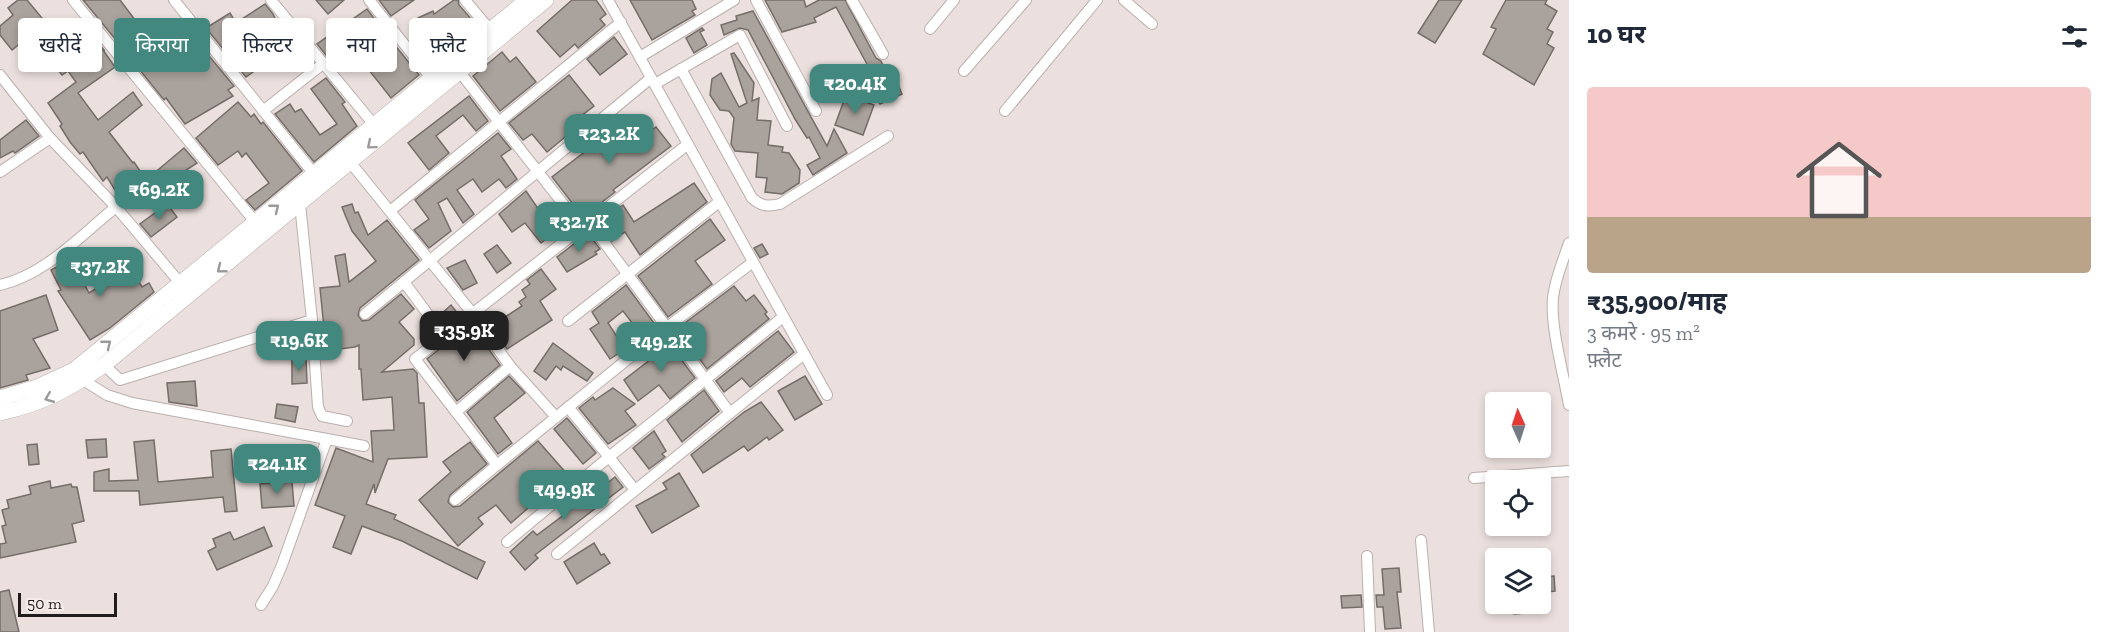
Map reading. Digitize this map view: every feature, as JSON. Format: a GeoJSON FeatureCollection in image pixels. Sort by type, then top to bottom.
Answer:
{"type":"FeatureCollection","features":[{"type":"Feature","properties":{"kind":"main road"},"geometry":{"type":"LineString","coordinates":[[0,398],[37,387],[74,370],[527,0]]}},
{"type":"Feature","properties":{"kind":"main road"},"geometry":{"type":"LineString","coordinates":[[487,48],[546,0]]}},
{"type":"Feature","properties":{"kind":"main road"},"geometry":{"type":"LineString","coordinates":[[0,413],[63,393],[104,365],[458,72]]}},
{"type":"Feature","properties":{"kind":"street"},"geometry":{"type":"LineString","coordinates":[[73,0],[256,223]]}},
{"type":"Feature","properties":{"kind":"street"},"geometry":{"type":"LineString","coordinates":[[174,0],[315,175]]}},
{"type":"Feature","properties":{"kind":"street"},"geometry":{"type":"LineString","coordinates":[[271,0],[375,126]]}},
{"type":"Feature","properties":{"kind":"street"},"geometry":{"type":"LineString","coordinates":[[369,0],[432,79]]}},
{"type":"Feature","properties":{"kind":"street"},"geometry":{"type":"LineString","coordinates":[[465,0],[491,30]]}},
{"type":"Feature","properties":{"kind":"street"},"geometry":{"type":"LineString","coordinates":[[609,0],[827,395]]}},
{"type":"Feature","properties":{"kind":"street"},"geometry":{"type":"LineString","coordinates":[[640,57],[734,0]]}},
{"type":"Feature","properties":{"kind":"street"},"geometry":{"type":"LineString","coordinates":[[756,0],[816,111]]}},
{"type":"Feature","properties":{"kind":"street"},"geometry":{"type":"LineString","coordinates":[[852,0],[883,54]]}},
{"type":"Feature","properties":{"kind":"street"},"geometry":{"type":"LineString","coordinates":[[930,29],[954,0]]}},
{"type":"Feature","properties":{"kind":"street"},"geometry":{"type":"LineString","coordinates":[[964,71],[1026,0]]}},
{"type":"Feature","properties":{"kind":"street"},"geometry":{"type":"LineString","coordinates":[[1005,111],[1097,0]]}},
{"type":"Feature","properties":{"kind":"street"},"geometry":{"type":"LineString","coordinates":[[1124,0],[1152,24]]}},
{"type":"Feature","properties":{"kind":"street"},"geometry":{"type":"LineString","coordinates":[[390,211],[621,22]]}},
{"type":"Feature","properties":{"kind":"street"},"geometry":{"type":"LineString","coordinates":[[365,314],[538,171],[653,81],[681,69],[740,35],[787,126]]}},
{"type":"Feature","properties":{"kind":"street"},"geometry":{"type":"LineString","coordinates":[[262,111],[324,63]]}},
{"type":"Feature","properties":{"kind":"street"},"geometry":{"type":"LineString","coordinates":[[681,69],[752,198],[760,204],[769,206],[780,204],[888,136]]}},
{"type":"Feature","properties":{"kind":"street"},"geometry":{"type":"LineString","coordinates":[[460,72],[538,171],[626,274],[730,413]]}},
{"type":"Feature","properties":{"kind":"street"},"geometry":{"type":"LineString","coordinates":[[0,75],[50,138],[116,207],[181,284]]}},
{"type":"Feature","properties":{"kind":"street"},"geometry":{"type":"LineString","coordinates":[[0,172],[50,138]]}},
{"type":"Feature","properties":{"kind":"street"},"geometry":{"type":"LineString","coordinates":[[497,465],[415,359],[688,144]]}},
{"type":"Feature","properties":{"kind":"street"},"geometry":{"type":"LineString","coordinates":[[350,162],[473,314],[510,366],[556,417]]}},
{"type":"Feature","properties":{"kind":"street"},"geometry":{"type":"LineString","coordinates":[[568,321],[719,202]]}},
{"type":"Feature","properties":{"kind":"street"},"geometry":{"type":"LineString","coordinates":[[300,204],[318,407],[322,416],[347,421]]}},
{"type":"Feature","properties":{"kind":"street"},"geometry":{"type":"LineString","coordinates":[[0,285],[12,283],[48,263],[116,207]]}},
{"type":"Feature","properties":{"kind":"street"},"geometry":{"type":"LineString","coordinates":[[1569,243],[1555,284],[1553,299],[1569,405]]}},
{"type":"Feature","properties":{"kind":"street"},"geometry":{"type":"LineString","coordinates":[[455,500],[666,328],[753,262]]}},
{"type":"Feature","properties":{"kind":"street"},"geometry":{"type":"LineString","coordinates":[[404,282],[444,336]]}},
{"type":"Feature","properties":{"kind":"street"},"geometry":{"type":"LineString","coordinates":[[507,542],[783,317]]}},
{"type":"Feature","properties":{"kind":"street"},"geometry":{"type":"LineString","coordinates":[[104,365],[120,380],[312,320]]}},
{"type":"Feature","properties":{"kind":"street"},"geometry":{"type":"LineString","coordinates":[[557,554],[804,354]]}},
{"type":"Feature","properties":{"kind":"street"},"geometry":{"type":"LineString","coordinates":[[456,412],[510,366]]}},
{"type":"Feature","properties":{"kind":"street"},"geometry":{"type":"LineString","coordinates":[[82,380],[107,395],[132,404],[364,446]]}},
{"type":"Feature","properties":{"kind":"street"},"geometry":{"type":"LineString","coordinates":[[568,407],[635,490]]}},
{"type":"Feature","properties":{"kind":"street"},"geometry":{"type":"LineString","coordinates":[[261,605],[282,565],[327,439]]}},
{"type":"Feature","properties":{"kind":"street"},"geometry":{"type":"LineString","coordinates":[[1474,478],[1569,471]]}},
{"type":"Feature","properties":{"kind":"street"},"geometry":{"type":"LineString","coordinates":[[1421,540],[1429,632]]}},
{"type":"Feature","properties":{"kind":"street"},"geometry":{"type":"LineString","coordinates":[[1367,556],[1370,632]]}},
{"type":"Feature","properties":{"kind":"building"},"geometry":{"type":"Polygon","coordinates":[[[18,0],[27,0],[42,18],[18,18],[18,45],[12,50],[0,35],[0,26],[13,15],[8,8],[18,0]]]}},
{"type":"Feature","properties":{"kind":"building"},"geometry":{"type":"Polygon","coordinates":[[[83,0],[120,0],[134,18],[114,18],[114,38],[102,23],[102,18],[98,18],[83,0]]]}},
{"type":"Feature","properties":{"kind":"building"},"geometry":{"type":"Polygon","coordinates":[[[316,0],[344,0],[328,14],[316,0]]]}},
{"type":"Feature","properties":{"kind":"building"},"geometry":{"type":"Polygon","coordinates":[[[379,0],[414,0],[391,16],[379,0]]]}},
{"type":"Feature","properties":{"kind":"building"},"geometry":{"type":"Polygon","coordinates":[[[454,0],[458,0],[459,5],[470,18],[418,18],[433,11],[434,14],[454,0]]]}},
{"type":"Feature","properties":{"kind":"building"},"geometry":{"type":"Polygon","coordinates":[[[572,0],[596,0],[606,14],[600,19],[605,25],[578,48],[575,44],[560,57],[537,31],[572,0]]]}},
{"type":"Feature","properties":{"kind":"building"},"geometry":{"type":"Polygon","coordinates":[[[630,0],[692,0],[696,9],[692,11],[695,15],[652,40],[630,0]]]}},
{"type":"Feature","properties":{"kind":"building"},"geometry":{"type":"Polygon","coordinates":[[[765,0],[804,0],[806,7],[819,0],[845,0],[876,58],[881,61],[888,78],[894,75],[902,94],[880,104],[870,81],[875,79],[836,7],[814,18],[816,22],[782,32],[765,0]]]}},
{"type":"Feature","properties":{"kind":"building"},"geometry":{"type":"Polygon","coordinates":[[[1439,0],[1462,0],[1435,43],[1418,33],[1439,0]]]}},
{"type":"Feature","properties":{"kind":"building"},"geometry":{"type":"Polygon","coordinates":[[[1506,0],[1547,0],[1545,4],[1557,11],[1547,29],[1553,32],[1547,44],[1554,48],[1534,85],[1483,54],[1496,29],[1491,27],[1506,0]]]}},
{"type":"Feature","properties":{"kind":"building"},"geometry":{"type":"Polygon","coordinates":[[[265,4],[275,18],[244,18],[265,4]]]}},
{"type":"Feature","properties":{"kind":"building"},"geometry":{"type":"Polygon","coordinates":[[[367,9],[374,18],[354,18],[367,9]]]}},
{"type":"Feature","properties":{"kind":"building"},"geometry":{"type":"Polygon","coordinates":[[[753,11],[827,146],[834,129],[847,153],[813,175],[807,165],[820,158],[809,137],[807,138],[795,119],[748,30],[740,28],[724,35],[721,25],[737,20],[736,16],[753,11]]]}},
{"type":"Feature","properties":{"kind":"building"},"geometry":{"type":"Polygon","coordinates":[[[230,13],[233,18],[222,18],[230,13]]]}},
{"type":"Feature","properties":{"kind":"building"},"geometry":{"type":"Polygon","coordinates":[[[222,18],[222,48],[210,33],[210,26],[222,18]]]}},
{"type":"Feature","properties":{"kind":"building"},"geometry":{"type":"Polygon","coordinates":[[[702,28],[704,30],[700,32],[707,45],[694,53],[686,38],[702,28]]]}},
{"type":"Feature","properties":{"kind":"building"},"geometry":{"type":"Polygon","coordinates":[[[614,37],[627,54],[600,75],[587,59],[614,37]]]}},
{"type":"Feature","properties":{"kind":"building"},"geometry":{"type":"Polygon","coordinates":[[[326,38],[326,55],[317,44],[326,38]]]}},
{"type":"Feature","properties":{"kind":"building"},"geometry":{"type":"Polygon","coordinates":[[[102,48],[114,68],[78,93],[98,120],[133,92],[142,105],[109,132],[146,180],[184,148],[197,163],[142,199],[133,185],[118,195],[107,177],[103,181],[83,152],[80,154],[70,142],[60,126],[62,124],[48,103],[76,82],[69,72],[102,72],[102,48]]]}},
{"type":"Feature","properties":{"kind":"building"},"geometry":{"type":"Polygon","coordinates":[[[397,48],[409,63],[409,72],[417,72],[419,75],[391,98],[370,72],[397,72],[397,48]]]}},
{"type":"Feature","properties":{"kind":"building"},"geometry":{"type":"Polygon","coordinates":[[[502,52],[510,62],[516,57],[536,82],[500,111],[473,76],[478,72],[487,72],[487,64],[502,52]]]}},
{"type":"Feature","properties":{"kind":"building"},"geometry":{"type":"Polygon","coordinates":[[[734,53],[754,83],[752,101],[759,98],[757,120],[771,121],[768,145],[783,147],[782,152],[789,153],[800,170],[799,183],[782,194],[765,192],[767,178],[756,177],[758,153],[735,151],[731,144],[734,118],[729,111],[720,110],[710,95],[712,79],[721,73],[739,107],[747,103],[731,54],[734,53]]]}},
{"type":"Feature","properties":{"kind":"building"},"geometry":{"type":"Polygon","coordinates":[[[210,57],[234,86],[228,90],[233,96],[185,124],[166,98],[164,100],[141,72],[210,72],[210,57]]]}},
{"type":"Feature","properties":{"kind":"building"},"geometry":{"type":"Polygon","coordinates":[[[242,72],[253,72],[246,77],[242,72]]]}},
{"type":"Feature","properties":{"kind":"building"},"geometry":{"type":"Polygon","coordinates":[[[569,75],[594,106],[572,123],[576,128],[547,152],[532,134],[523,140],[509,123],[569,75]]]}},
{"type":"Feature","properties":{"kind":"building"},"geometry":{"type":"Polygon","coordinates":[[[326,78],[345,102],[342,104],[357,126],[314,162],[275,114],[290,104],[295,112],[301,109],[320,135],[337,124],[311,89],[326,78]]]}},
{"type":"Feature","properties":{"kind":"building"},"geometry":{"type":"Polygon","coordinates":[[[846,95],[874,105],[863,135],[835,125],[846,95]]]}},
{"type":"Feature","properties":{"kind":"building"},"geometry":{"type":"Polygon","coordinates":[[[469,96],[488,121],[476,131],[463,115],[436,136],[449,153],[429,170],[408,143],[469,96]]]}},
{"type":"Feature","properties":{"kind":"building"},"geometry":{"type":"Polygon","coordinates":[[[238,102],[251,117],[254,114],[261,124],[263,122],[302,171],[255,210],[246,200],[269,183],[246,153],[242,157],[238,151],[218,165],[196,138],[238,102]]]}},
{"type":"Feature","properties":{"kind":"building"},"geometry":{"type":"Polygon","coordinates":[[[628,116],[643,136],[656,127],[671,146],[613,190],[615,192],[583,217],[552,177],[628,116]]]}},
{"type":"Feature","properties":{"kind":"building"},"geometry":{"type":"Polygon","coordinates":[[[26,120],[39,136],[15,153],[13,151],[0,158],[0,140],[26,120]]]}},
{"type":"Feature","properties":{"kind":"building"},"geometry":{"type":"Polygon","coordinates":[[[498,133],[511,149],[501,156],[517,179],[506,188],[499,179],[482,192],[473,179],[457,190],[474,214],[463,223],[447,198],[438,203],[451,231],[429,248],[414,230],[429,219],[415,200],[498,133]]]}},
{"type":"Feature","properties":{"kind":"building"},"geometry":{"type":"Polygon","coordinates":[[[694,183],[707,202],[640,255],[625,232],[612,241],[599,223],[623,205],[634,222],[694,183]]]}},
{"type":"Feature","properties":{"kind":"building"},"geometry":{"type":"Polygon","coordinates":[[[526,191],[541,213],[553,204],[568,222],[541,243],[525,223],[512,232],[499,214],[526,191]]]}},
{"type":"Feature","properties":{"kind":"building"},"geometry":{"type":"Polygon","coordinates":[[[167,204],[177,217],[151,237],[140,224],[167,204]]]}},
{"type":"Feature","properties":{"kind":"building"},"geometry":{"type":"Polygon","coordinates":[[[352,204],[368,235],[387,220],[419,260],[360,308],[358,315],[362,321],[369,320],[401,294],[414,309],[399,322],[414,339],[414,345],[382,372],[413,369],[417,373],[419,403],[424,403],[427,457],[388,459],[375,493],[374,484],[366,504],[396,515],[394,519],[485,562],[477,579],[402,541],[362,526],[351,554],[333,547],[345,516],[315,505],[336,448],[373,462],[371,431],[394,430],[392,397],[363,400],[359,345],[340,349],[338,327],[324,328],[320,288],[340,286],[335,256],[345,254],[349,282],[376,261],[352,231],[346,217],[342,207],[352,204]]]}},
{"type":"Feature","properties":{"kind":"building"},"geometry":{"type":"Polygon","coordinates":[[[710,219],[725,240],[695,261],[712,284],[668,317],[638,276],[710,219]]]}},
{"type":"Feature","properties":{"kind":"building"},"geometry":{"type":"Polygon","coordinates":[[[588,233],[600,249],[595,252],[597,254],[567,272],[557,257],[588,233]]]}},
{"type":"Feature","properties":{"kind":"building"},"geometry":{"type":"Polygon","coordinates":[[[762,244],[768,254],[760,258],[754,248],[762,244]]]}},
{"type":"Feature","properties":{"kind":"building"},"geometry":{"type":"Polygon","coordinates":[[[497,245],[511,263],[497,273],[484,254],[497,245]]]}},
{"type":"Feature","properties":{"kind":"building"},"geometry":{"type":"Polygon","coordinates":[[[71,259],[89,293],[130,267],[142,287],[149,283],[154,292],[110,328],[90,340],[58,291],[61,290],[51,270],[71,259]]]}},
{"type":"Feature","properties":{"kind":"building"},"geometry":{"type":"Polygon","coordinates":[[[465,260],[477,283],[463,290],[447,268],[465,260]]]}},
{"type":"Feature","properties":{"kind":"building"},"geometry":{"type":"Polygon","coordinates":[[[541,269],[556,289],[540,301],[552,320],[507,349],[491,326],[522,306],[519,302],[526,297],[522,290],[530,284],[527,280],[541,269]]]}},
{"type":"Feature","properties":{"kind":"building"},"geometry":{"type":"Polygon","coordinates":[[[626,285],[656,326],[643,337],[623,311],[608,323],[625,349],[610,359],[590,329],[599,323],[592,312],[626,285]]]}},
{"type":"Feature","properties":{"kind":"building"},"geometry":{"type":"Polygon","coordinates":[[[734,286],[746,301],[754,295],[767,312],[765,314],[769,319],[707,369],[677,329],[734,286]]]}},
{"type":"Feature","properties":{"kind":"building"},"geometry":{"type":"Polygon","coordinates":[[[46,295],[58,330],[33,339],[50,368],[26,375],[28,380],[0,388],[0,311],[46,295]]]}},
{"type":"Feature","properties":{"kind":"building"},"geometry":{"type":"Polygon","coordinates":[[[451,305],[459,315],[446,325],[439,316],[451,305]]]}},
{"type":"Feature","properties":{"kind":"building"},"geometry":{"type":"Polygon","coordinates":[[[471,324],[500,365],[457,401],[427,359],[471,324]]]}},
{"type":"Feature","properties":{"kind":"building"},"geometry":{"type":"Polygon","coordinates":[[[778,331],[794,352],[750,387],[742,378],[724,392],[716,381],[778,331]]]}},
{"type":"Feature","properties":{"kind":"building"},"geometry":{"type":"Polygon","coordinates":[[[665,338],[695,378],[670,399],[659,385],[638,401],[624,380],[655,356],[650,350],[665,338]]]}},
{"type":"Feature","properties":{"kind":"building"},"geometry":{"type":"Polygon","coordinates":[[[553,343],[593,373],[587,381],[563,366],[561,370],[556,366],[546,380],[534,371],[553,343]]]}},
{"type":"Feature","properties":{"kind":"building"},"geometry":{"type":"Polygon","coordinates":[[[306,359],[307,383],[292,384],[292,360],[306,359]]]}},
{"type":"Feature","properties":{"kind":"building"},"geometry":{"type":"Polygon","coordinates":[[[509,376],[525,393],[494,418],[512,443],[498,454],[467,412],[509,376]]]}},
{"type":"Feature","properties":{"kind":"building"},"geometry":{"type":"Polygon","coordinates":[[[805,376],[822,404],[795,420],[778,391],[805,376]]]}},
{"type":"Feature","properties":{"kind":"building"},"geometry":{"type":"Polygon","coordinates":[[[195,381],[197,406],[169,402],[167,383],[195,381]]]}},
{"type":"Feature","properties":{"kind":"building"},"geometry":{"type":"Polygon","coordinates":[[[613,388],[635,404],[625,411],[636,425],[608,444],[579,408],[593,397],[595,400],[613,388]]]}},
{"type":"Feature","properties":{"kind":"building"},"geometry":{"type":"Polygon","coordinates":[[[704,390],[719,411],[682,442],[667,420],[704,390]]]}},
{"type":"Feature","properties":{"kind":"building"},"geometry":{"type":"Polygon","coordinates":[[[761,402],[783,430],[769,440],[767,437],[748,451],[744,446],[703,473],[691,455],[744,412],[761,402]]]}},
{"type":"Feature","properties":{"kind":"building"},"geometry":{"type":"Polygon","coordinates":[[[277,404],[298,407],[295,422],[275,418],[277,404]]]}},
{"type":"Feature","properties":{"kind":"building"},"geometry":{"type":"Polygon","coordinates":[[[567,418],[596,453],[583,464],[554,429],[567,418]]]}},
{"type":"Feature","properties":{"kind":"building"},"geometry":{"type":"Polygon","coordinates":[[[654,431],[666,451],[662,454],[665,457],[649,469],[633,448],[654,431]]]}},
{"type":"Feature","properties":{"kind":"building"},"geometry":{"type":"Polygon","coordinates":[[[106,439],[107,457],[88,458],[86,440],[106,439]]]}},
{"type":"Feature","properties":{"kind":"building"},"geometry":{"type":"Polygon","coordinates":[[[154,440],[158,482],[213,477],[211,451],[231,449],[237,511],[225,512],[223,497],[140,505],[139,491],[94,491],[94,472],[109,469],[109,481],[138,480],[134,442],[154,440]]]}},
{"type":"Feature","properties":{"kind":"building"},"geometry":{"type":"Polygon","coordinates":[[[538,441],[567,474],[511,523],[496,505],[478,518],[483,524],[458,546],[419,500],[451,472],[443,462],[470,442],[487,464],[450,495],[448,502],[453,507],[460,506],[538,441]]]}},
{"type":"Feature","properties":{"kind":"building"},"geometry":{"type":"Polygon","coordinates":[[[37,444],[39,464],[29,465],[27,445],[37,444]]]}},
{"type":"Feature","properties":{"kind":"building"},"geometry":{"type":"Polygon","coordinates":[[[679,473],[699,506],[652,533],[636,506],[667,489],[663,483],[679,473]]]}},
{"type":"Feature","properties":{"kind":"building"},"geometry":{"type":"Polygon","coordinates":[[[615,477],[623,487],[535,555],[538,558],[525,570],[510,552],[533,531],[537,535],[569,511],[564,504],[581,490],[585,491],[595,483],[600,489],[615,477]]]}},
{"type":"Feature","properties":{"kind":"building"},"geometry":{"type":"Polygon","coordinates":[[[50,481],[51,488],[71,484],[72,487],[77,487],[84,521],[72,524],[76,542],[0,558],[0,544],[6,543],[2,526],[6,525],[2,510],[9,508],[7,500],[31,494],[29,486],[50,481]]]}},
{"type":"Feature","properties":{"kind":"building"},"geometry":{"type":"Polygon","coordinates":[[[292,482],[294,506],[262,508],[260,484],[292,482]]]}},
{"type":"Feature","properties":{"kind":"building"},"geometry":{"type":"Polygon","coordinates":[[[264,527],[272,546],[217,570],[208,551],[216,547],[213,539],[230,532],[234,540],[264,527]]]}},
{"type":"Feature","properties":{"kind":"building"},"geometry":{"type":"Polygon","coordinates":[[[594,543],[601,555],[604,554],[610,563],[577,584],[564,562],[594,543]]]}},
{"type":"Feature","properties":{"kind":"building"},"geometry":{"type":"Polygon","coordinates":[[[1399,568],[1401,592],[1397,592],[1401,628],[1385,629],[1383,607],[1377,607],[1376,595],[1384,595],[1382,569],[1399,568]]]}},
{"type":"Feature","properties":{"kind":"building"},"geometry":{"type":"Polygon","coordinates":[[[1551,576],[1554,576],[1555,591],[1551,592],[1551,576]]]}},
{"type":"Feature","properties":{"kind":"building"},"geometry":{"type":"Polygon","coordinates":[[[9,590],[19,632],[0,632],[0,592],[9,590]]]}},
{"type":"Feature","properties":{"kind":"building"},"geometry":{"type":"Polygon","coordinates":[[[1361,595],[1362,607],[1342,608],[1341,596],[1361,595]]]}}]}
